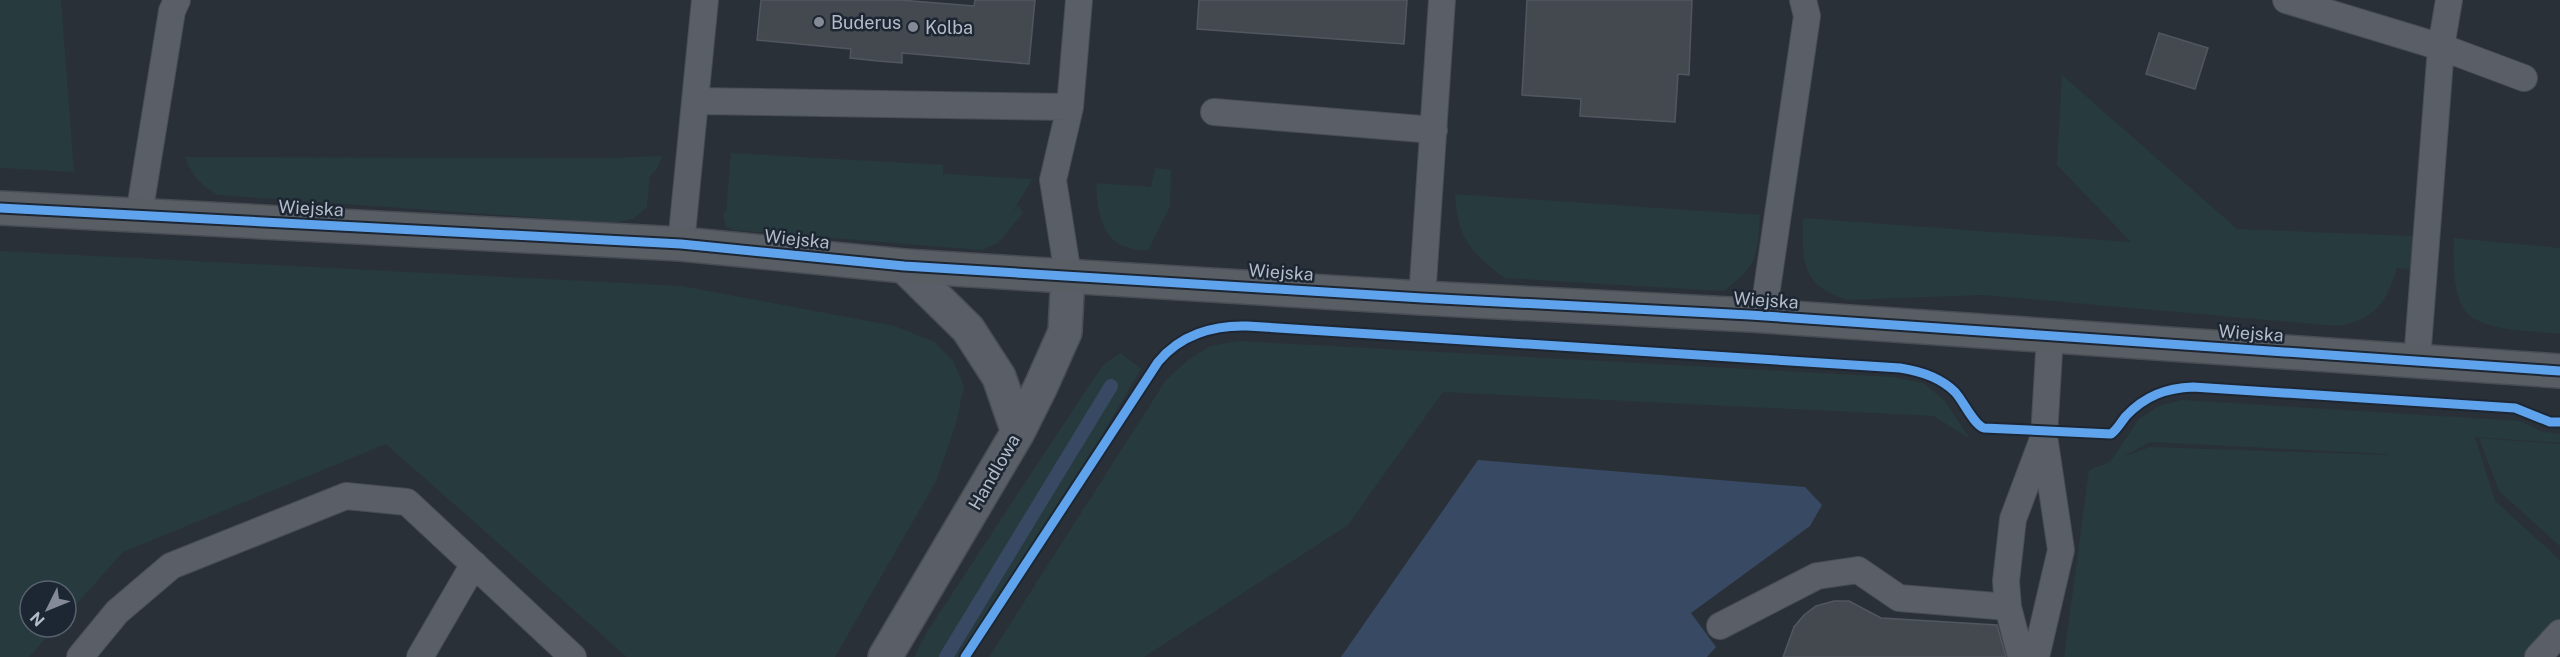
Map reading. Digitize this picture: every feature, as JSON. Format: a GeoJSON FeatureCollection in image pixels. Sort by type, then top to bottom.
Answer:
{"type":"FeatureCollection","features":[{"type":"Feature","properties":{"kind":"street","name":"Wiejska"},"geometry":{"type":"LineString","coordinates":[[0,208],[681,244],[904,266],[1422,298],[1764,316],[2560,371]]}},
{"type":"Feature","properties":{"kind":"street"},"geometry":{"type":"LineString","coordinates":[[904,266],[969,329],[999,377],[1018,432]]}},
{"type":"Feature","properties":{"kind":"street","name":"Handlowa"},"geometry":{"type":"LineString","coordinates":[[885,657],[1018,432],[1065,332],[1068,275]]}},
{"type":"Feature","properties":{"kind":"lane"},"geometry":{"type":"LineString","coordinates":[[139,215],[172,11],[177,0]]}},
{"type":"Feature","properties":{"kind":"lane"},"geometry":{"type":"LineString","coordinates":[[681,244],[705,0]]}},
{"type":"Feature","properties":{"kind":"lane"},"geometry":{"type":"LineString","coordinates":[[1068,275],[1053,180],[1070,107],[1079,0]]}},
{"type":"Feature","properties":{"kind":"lane"},"geometry":{"type":"LineString","coordinates":[[1422,298],[1442,0]]}},
{"type":"Feature","properties":{"kind":"lane"},"geometry":{"type":"LineString","coordinates":[[1764,316],[1807,16],[1803,0]]}},
{"type":"Feature","properties":{"kind":"lane"},"geometry":{"type":"LineString","coordinates":[[2286,0],[2441,47],[2524,78]]}},
{"type":"Feature","properties":{"kind":"lane"},"geometry":{"type":"LineString","coordinates":[[2417,360],[2441,47],[2449,0]]}},
{"type":"Feature","properties":{"kind":"lane"},"geometry":{"type":"LineString","coordinates":[[695,101],[1070,107]]}},
{"type":"Feature","properties":{"kind":"lane"},"geometry":{"type":"LineString","coordinates":[[1214,112],[1434,130]]}},
{"type":"Feature","properties":{"kind":"lane"},"geometry":{"type":"LineString","coordinates":[[2036,657],[2061,550],[2044,436],[2049,336]]}},
{"type":"Feature","properties":{"kind":"lane"},"geometry":{"type":"LineString","coordinates":[[2021,657],[2008,606],[2006,581],[2013,519],[2044,436]]}},
{"type":"Feature","properties":{"kind":"lane"},"geometry":{"type":"LineString","coordinates":[[80,657],[117,612],[171,566],[346,496],[407,501],[573,657]]}},
{"type":"Feature","properties":{"kind":"lane"},"geometry":{"type":"LineString","coordinates":[[420,657],[474,564]]}},
{"type":"Feature","properties":{"kind":"lane"},"geometry":{"type":"LineString","coordinates":[[1720,626],[1817,576],[1858,570],[1899,598],[2008,606]]}},
{"type":"Feature","properties":{"kind":"lane"},"geometry":{"type":"LineString","coordinates":[[2538,657],[2560,633]]}},
{"type":"Feature","properties":{"kind":"green space"},"geometry":{"type":"Polygon","coordinates":[[[0,0],[61,0],[74,172],[0,168],[0,0]]]}},
{"type":"Feature","properties":{"kind":"green space"},"geometry":{"type":"Polygon","coordinates":[[[2062,75],[2237,229],[2414,236],[2410,269],[2397,268],[2384,300],[2370,314],[2362,319],[2338,326],[1982,295],[1848,300],[1821,287],[1813,279],[1804,259],[1803,218],[2131,242],[2057,165],[2062,75]]]}},
{"type":"Feature","properties":{"kind":"green space"},"geometry":{"type":"Polygon","coordinates":[[[731,153],[943,165],[943,174],[1032,179],[1011,215],[1018,205],[1023,213],[998,243],[981,250],[733,230],[726,226],[723,213],[726,212],[731,153]]]}},
{"type":"Feature","properties":{"kind":"green space"},"geometry":{"type":"Polygon","coordinates":[[[662,156],[657,169],[650,176],[647,207],[633,219],[614,223],[218,195],[206,188],[198,179],[185,157],[605,158],[662,156]]]}},
{"type":"Feature","properties":{"kind":"green space"},"geometry":{"type":"Polygon","coordinates":[[[1155,168],[1171,170],[1170,206],[1148,250],[1133,249],[1113,239],[1106,231],[1099,210],[1096,183],[1151,187],[1155,168]]]}},
{"type":"Feature","properties":{"kind":"green space"},"geometry":{"type":"Polygon","coordinates":[[[1455,194],[1760,215],[1758,241],[1749,267],[1735,283],[1723,291],[1505,278],[1483,261],[1468,243],[1459,222],[1455,194]]]}},
{"type":"Feature","properties":{"kind":"green space"},"geometry":{"type":"Polygon","coordinates":[[[2454,238],[2560,248],[2560,334],[2507,329],[2481,322],[2470,316],[2463,308],[2455,284],[2454,238]]]}},
{"type":"Feature","properties":{"kind":"green space"},"geometry":{"type":"Polygon","coordinates":[[[0,251],[682,286],[895,326],[935,342],[954,362],[964,386],[956,424],[936,481],[835,657],[627,657],[386,444],[123,552],[78,603],[78,579],[18,579],[18,639],[45,639],[29,657],[0,657],[0,251]]]}},
{"type":"Feature","properties":{"kind":"green space"},"geometry":{"type":"Polygon","coordinates":[[[1239,341],[1893,377],[1923,383],[1944,400],[1970,439],[1934,416],[1443,392],[1348,525],[1144,657],[989,657],[1166,380],[1187,361],[1210,346],[1239,341]]]}},
{"type":"Feature","properties":{"kind":"green space"},"geometry":{"type":"Polygon","coordinates":[[[1121,353],[1141,369],[971,657],[914,657],[927,632],[1092,381],[1103,365],[1121,353]]]}},
{"type":"Feature","properties":{"kind":"green space"},"geometry":{"type":"Polygon","coordinates":[[[2182,400],[2520,421],[2540,431],[2560,434],[2560,443],[2475,437],[2495,501],[2560,560],[2560,623],[2529,657],[2064,657],[2089,470],[2110,462],[2139,419],[2159,406],[2182,400]],[[2150,442],[2123,457],[2150,447],[2387,454],[2150,442]]]}},
{"type":"Feature","properties":{"kind":"green space"},"geometry":{"type":"Polygon","coordinates":[[[2479,438],[2560,444],[2560,546],[2499,491],[2479,438]]]}},
{"type":"Feature","properties":{"kind":"water"},"geometry":{"type":"Polygon","coordinates":[[[1478,460],[1805,487],[1822,505],[1810,526],[1691,613],[1716,647],[1707,657],[1341,657],[1478,460]]]}},
{"type":"Feature","properties":{"kind":"building"},"geometry":{"type":"Polygon","coordinates":[[[761,0],[900,0],[974,6],[975,0],[1035,0],[1029,64],[902,53],[902,63],[878,61],[850,58],[851,49],[757,40],[761,0]]]}},
{"type":"Feature","properties":{"kind":"building"},"geometry":{"type":"Polygon","coordinates":[[[1199,0],[1407,0],[1404,44],[1197,29],[1199,0]]]}},
{"type":"Feature","properties":{"kind":"building"},"geometry":{"type":"Polygon","coordinates":[[[1527,0],[1692,0],[1689,75],[1678,74],[1675,122],[1580,116],[1581,99],[1522,95],[1527,0]]]}},
{"type":"Feature","properties":{"kind":"building"},"geometry":{"type":"Polygon","coordinates":[[[2159,33],[2208,48],[2195,89],[2146,74],[2159,33]]]}},
{"type":"Feature","properties":{"kind":"building"},"geometry":{"type":"Polygon","coordinates":[[[1834,601],[1849,601],[1881,618],[1997,625],[2006,657],[1783,657],[1794,627],[1804,615],[1816,606],[1834,601]]]}},
{"type":"Feature","properties":{"kind":"waterway"},"geometry":{"type":"LineString","coordinates":[[946,657],[1111,386]]}},
{"type":"Feature","properties":{"kind":"cycle path"},"geometry":{"type":"LineString","coordinates":[[0,208],[681,244],[904,266],[1422,298],[1750,315],[2560,371]]}},
{"type":"Feature","properties":{"kind":"cycle path"},"geometry":{"type":"LineString","coordinates":[[965,657],[1158,362],[1187,338],[1222,327],[1247,326],[1900,368],[1930,376],[1949,387],[1977,423],[1984,428],[2111,434],[2133,409],[2148,398],[2165,391],[2193,387],[2515,408],[2550,422],[2560,422]]}},
{"type":"Feature","properties":{"kind":"place","name":"Buderus"},"geometry":{"type":"Point","coordinates":[819,22]}},
{"type":"Feature","properties":{"kind":"place","name":"Kolba"},"geometry":{"type":"Point","coordinates":[913,27]}}]}
